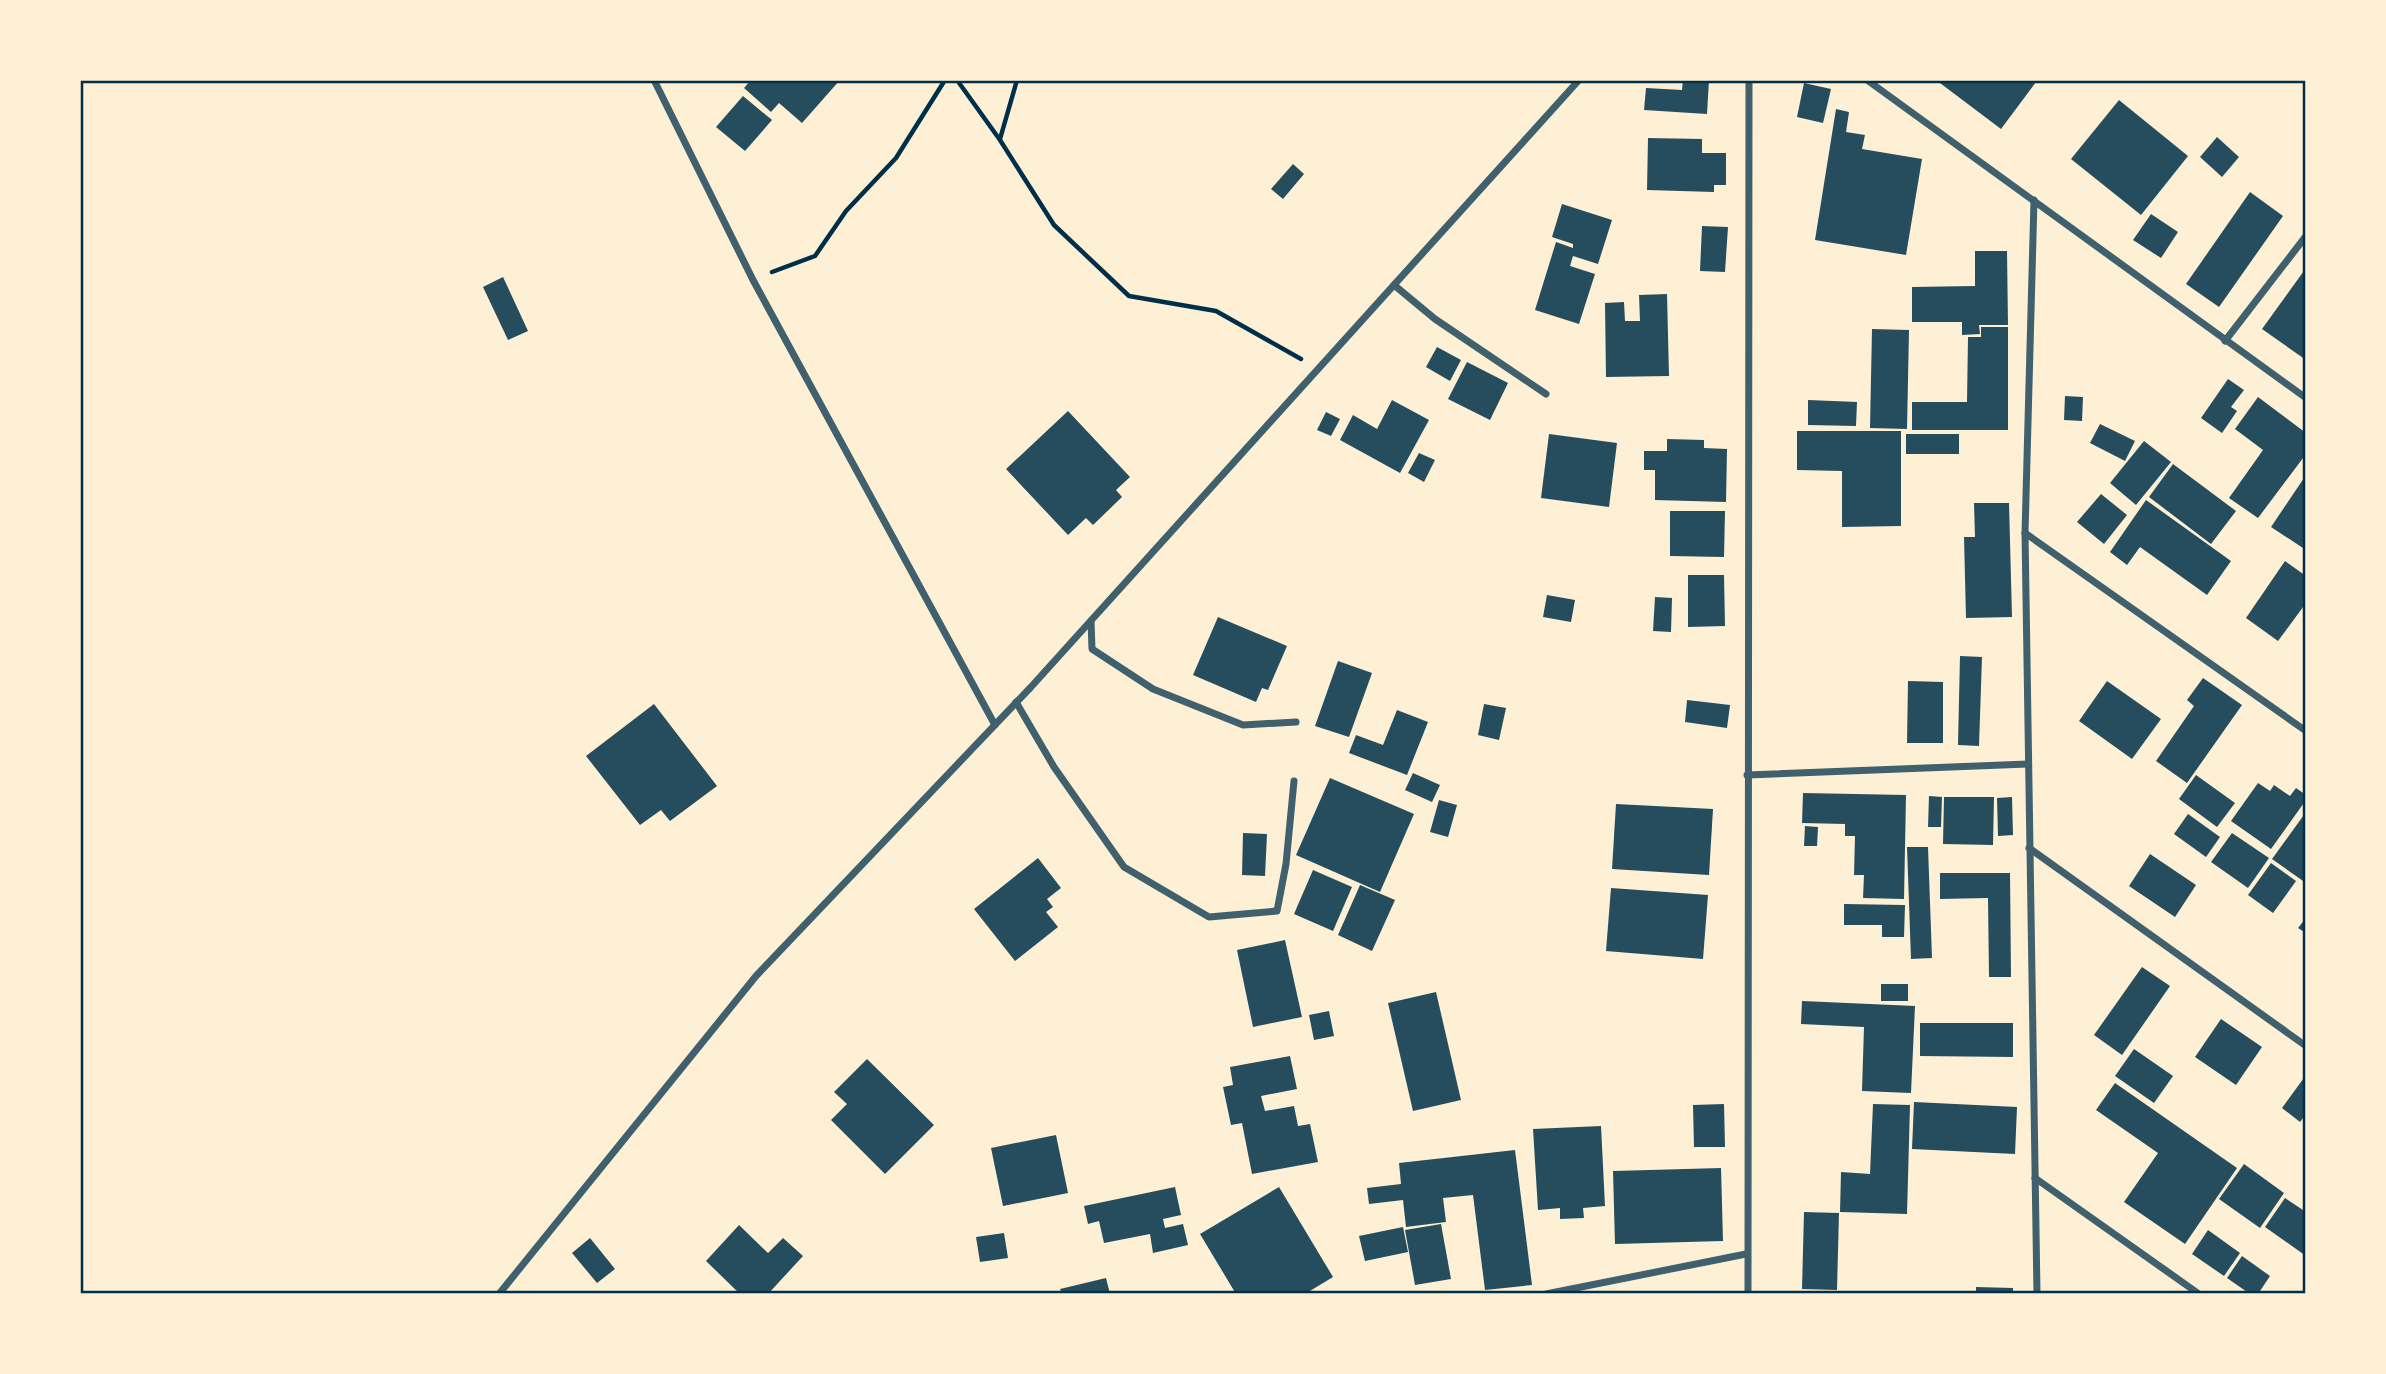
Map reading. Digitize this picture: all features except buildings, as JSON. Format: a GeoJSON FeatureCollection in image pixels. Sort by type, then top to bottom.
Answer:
{"type":"FeatureCollection","features":[{"type":"Feature","properties":{"kind":"street"},"geometry":{"type":"LineString","coordinates":[[653,80],[753,280],[995,725]]}},
{"type":"Feature","properties":{"kind":"street"},"geometry":{"type":"LineString","coordinates":[[499,1293],[756,976],[995,725],[1579,80]]}},
{"type":"Feature","properties":{"kind":"street"},"geometry":{"type":"LineString","coordinates":[[1748,1293],[1749,80]]}},
{"type":"Feature","properties":{"kind":"street"},"geometry":{"type":"LineString","coordinates":[[1867,80],[2305,398]]}},
{"type":"Feature","properties":{"kind":"street"},"geometry":{"type":"LineString","coordinates":[[2035,200],[2025,533],[2037,1293]]}},
{"type":"Feature","properties":{"kind":"street"},"geometry":{"type":"LineString","coordinates":[[2225,341],[2305,236]]}},
{"type":"Feature","properties":{"kind":"street"},"geometry":{"type":"LineString","coordinates":[[1394,285],[1435,319],[1546,394]]}},
{"type":"Feature","properties":{"kind":"street"},"geometry":{"type":"LineString","coordinates":[[2025,533],[2305,731]]}},
{"type":"Feature","properties":{"kind":"street"},"geometry":{"type":"LineString","coordinates":[[1091,620],[1092,649],[1153,690],[1243,725],[1296,722]]}},
{"type":"Feature","properties":{"kind":"street"},"geometry":{"type":"LineString","coordinates":[[1016,702],[1054,767],[1124,867],[1209,917],[1277,911],[1286,864],[1294,781]]}},
{"type":"Feature","properties":{"kind":"street"},"geometry":{"type":"LineString","coordinates":[[1748,775],[2028,764]]}},
{"type":"Feature","properties":{"kind":"street"},"geometry":{"type":"LineString","coordinates":[[2029,848],[2305,1046]]}},
{"type":"Feature","properties":{"kind":"street"},"geometry":{"type":"LineString","coordinates":[[2035,1178],[2199,1293]]}},
{"type":"Feature","properties":{"kind":"street"},"geometry":{"type":"LineString","coordinates":[[1546,1293],[1746,1254]]}},
{"type":"Feature","properties":{"kind":"path"},"geometry":{"type":"LineString","coordinates":[[753,280],[815,256],[846,212],[896,158],[945,80]]}},
{"type":"Feature","properties":{"kind":"path"},"geometry":{"type":"LineString","coordinates":[[957,80],[1000,140],[1054,225],[1129,296],[1216,312],[1317,368]]}},
{"type":"Feature","properties":{"kind":"path"},"geometry":{"type":"LineString","coordinates":[[1000,140],[1017,80]]}}]}
